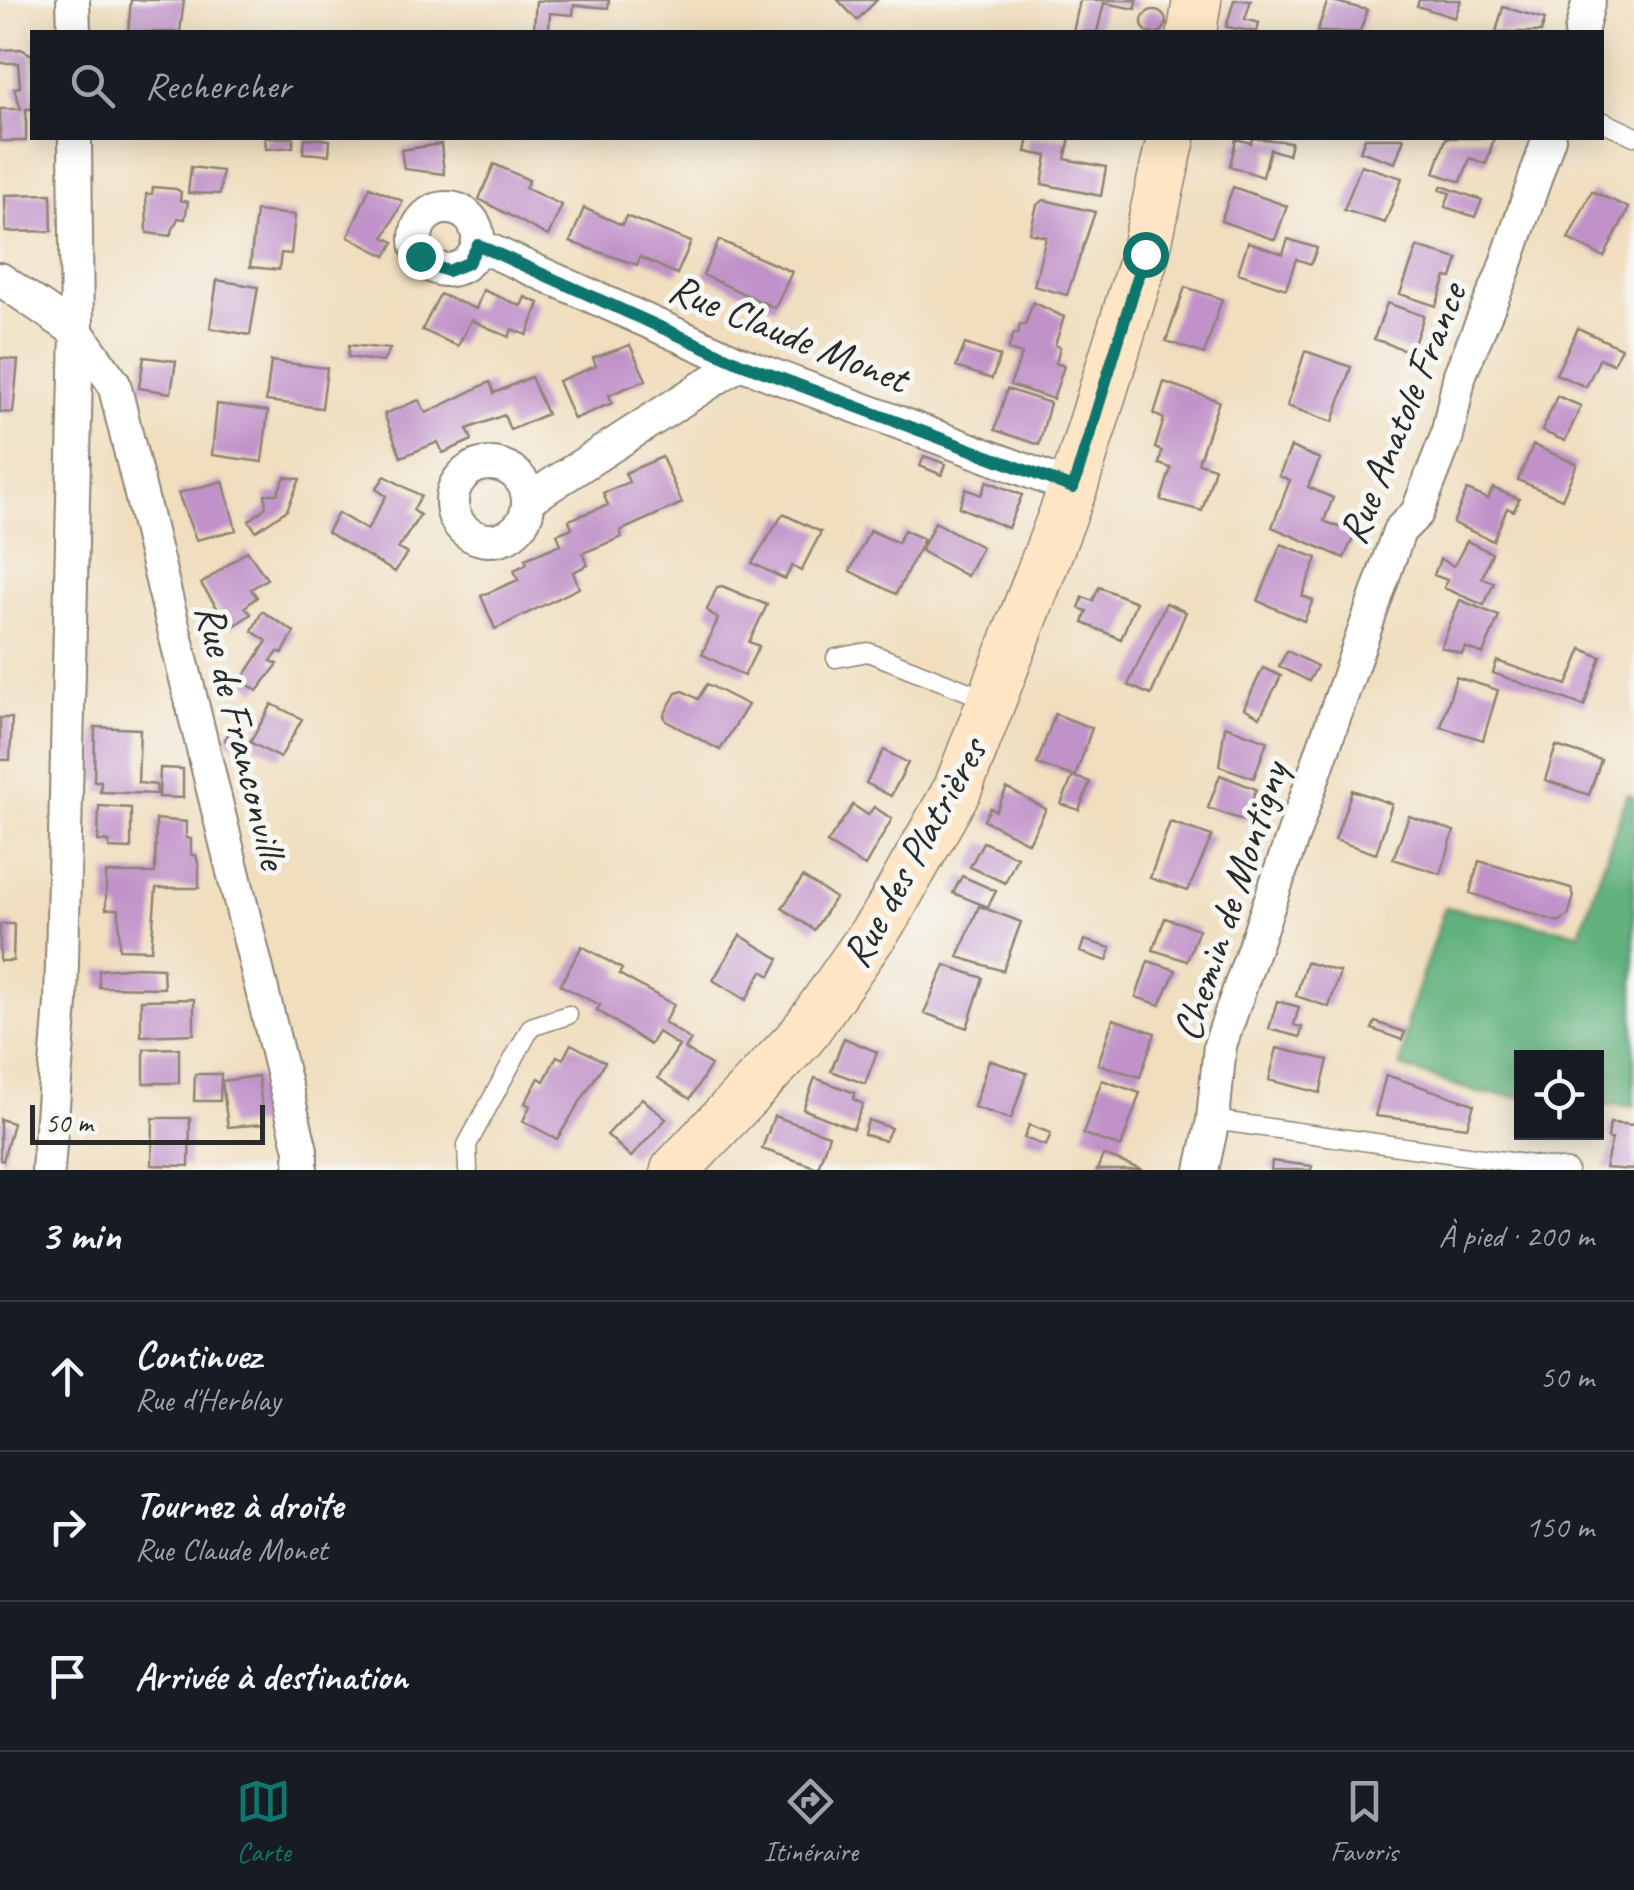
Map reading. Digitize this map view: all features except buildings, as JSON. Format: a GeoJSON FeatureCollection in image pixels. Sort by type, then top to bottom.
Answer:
{"type":"FeatureCollection","features":[{"type":"Feature","properties":{"kind":"main road"},"geometry":{"type":"LineString","coordinates":[[1192,30],[1197,0]]}},
{"type":"Feature","properties":{"kind":"main road","name":"Rue des Platrières"},"geometry":{"type":"LineString","coordinates":[[675,1170],[802,1036],[887,914],[958,788],[1073,488],[1145,254],[1171,140]]}},
{"type":"Feature","properties":{"kind":"street"},"geometry":{"type":"LineString","coordinates":[[73,0],[74,30]]}},
{"type":"Feature","properties":{"kind":"street"},"geometry":{"type":"LineString","coordinates":[[1581,30],[1590,0]]}},
{"type":"Feature","properties":{"kind":"street"},"geometry":{"type":"LineString","coordinates":[[48,1170],[60,1003],[78,332],[75,140]]}},
{"type":"Feature","properties":{"kind":"street","name":"Rue Anatole France"},"geometry":{"type":"LineString","coordinates":[[1350,662],[1399,532],[1417,513],[1447,436],[1460,374],[1502,276],[1548,140]]}},
{"type":"Feature","properties":{"kind":"street","name":"Rue Claude Monet"},"geometry":{"type":"LineString","coordinates":[[478,245],[740,363],[1073,488]]}},
{"type":"Feature","properties":{"kind":"street"},"geometry":{"type":"LineString","coordinates":[[0,279],[78,332]]}},
{"type":"Feature","properties":{"kind":"street","name":"Rue de Franconville"},"geometry":{"type":"LineString","coordinates":[[78,332],[114,384],[301,1150],[301,1170]]}},
{"type":"Feature","properties":{"kind":"street"},"geometry":{"type":"LineString","coordinates":[[528,500],[740,363]]}},
{"type":"Feature","properties":{"kind":"street","name":"Chemin de Montigny"},"geometry":{"type":"LineString","coordinates":[[1202,1170],[1213,1120],[1220,1045],[1344,696],[1350,662]]}},
{"type":"Feature","properties":{"kind":"lane"},"geometry":{"type":"LineString","coordinates":[[1604,122],[1634,136]]}},
{"type":"Feature","properties":{"kind":"lane"},"geometry":{"type":"LineString","coordinates":[[836,658],[868,652],[994,702]]}},
{"type":"Feature","properties":{"kind":"lane"},"geometry":{"type":"LineString","coordinates":[[468,1170],[468,1145],[530,1027],[568,1014]]}},
{"type":"Feature","properties":{"kind":"lane"},"geometry":{"type":"LineString","coordinates":[[1213,1120],[1568,1170]]}},
{"type":"Feature","properties":{"kind":"green space"},"geometry":{"type":"Polygon","coordinates":[[[1627,795],[1634,797],[1634,1106],[1604,1104],[1604,1050],[1514,1050],[1514,1096],[1478,1093],[1401,1067],[1408,1017],[1445,907],[1580,933],[1627,795]]]}},
{"type":"Feature","properties":{"kind":"route"},"geometry":{"type":"LineString","coordinates":[[420,256],[427,264],[448,271],[468,263],[478,245],[740,363],[1073,488],[1145,254]]}}]}
